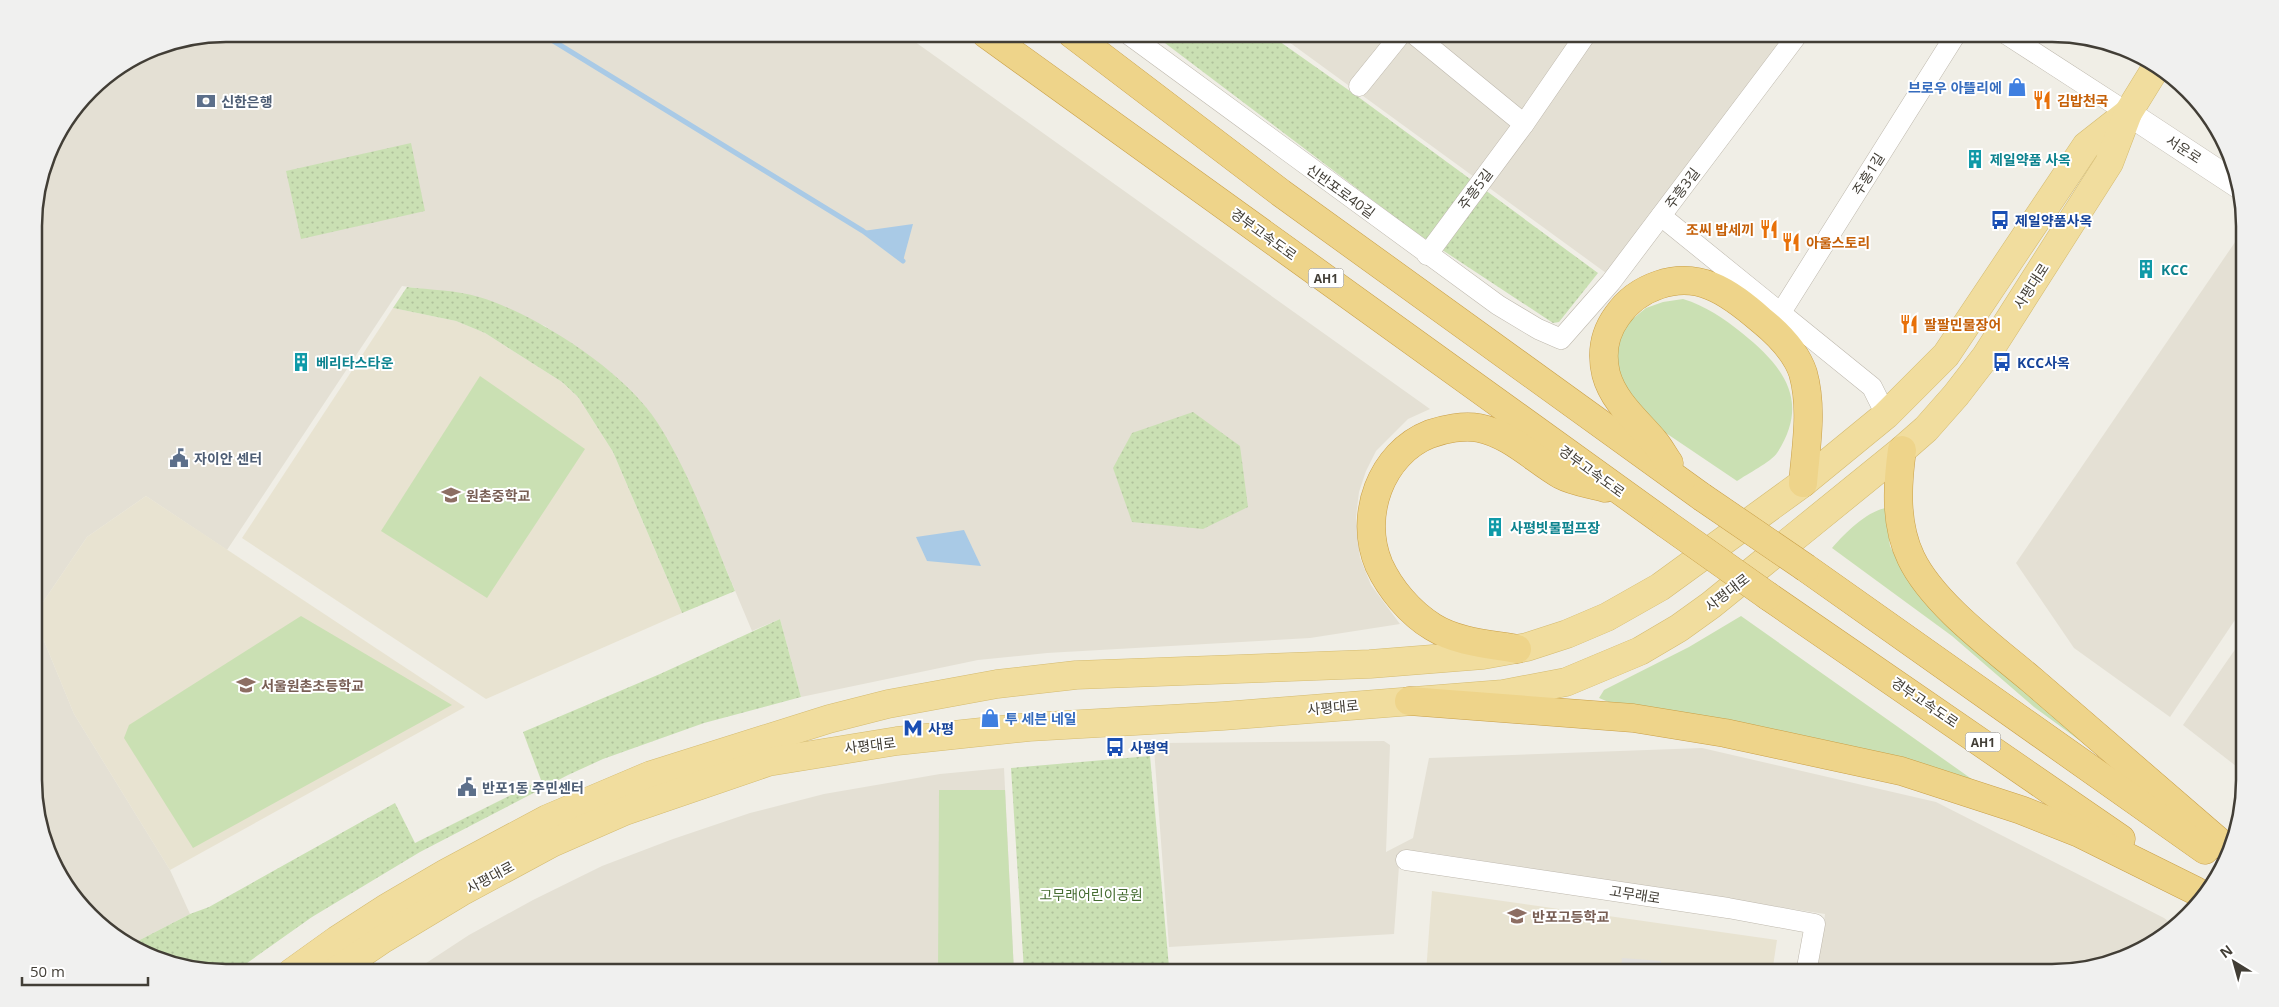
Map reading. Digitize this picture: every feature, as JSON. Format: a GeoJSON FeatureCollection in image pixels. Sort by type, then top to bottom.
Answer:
{"type":"FeatureCollection","features":[{"type":"Feature","properties":{"kind":"highway","name":"경부고속도로"},"geometry":{"type":"LineString","coordinates":[[997,42],[1768,596],[2031,775],[2198,892]]}},
{"type":"Feature","properties":{"kind":"highway"},"geometry":{"type":"LineString","coordinates":[[1083,42],[1281,193],[1680,482],[1806,568],[2218,859]]}},
{"type":"Feature","properties":{"kind":"highway"},"geometry":{"type":"LineString","coordinates":[[1680,482],[1656,443],[1639,425],[1616,395],[1606,373],[1604,351],[1608,331],[1626,304],[1651,287],[1679,281],[1708,285],[1734,300],[1770,328],[1793,354],[1802,372],[1808,411],[1802,482]]}},
{"type":"Feature","properties":{"kind":"highway"},"geometry":{"type":"LineString","coordinates":[[1517,649],[1457,638],[1434,628],[1412,611],[1396,594],[1379,564],[1372,538],[1377,493],[1387,469],[1401,452],[1424,437],[1458,428],[1479,428],[1517,445],[1563,476],[1624,494]]}},
{"type":"Feature","properties":{"kind":"highway"},"geometry":{"type":"LineString","coordinates":[[1902,450],[1898,489],[1901,528],[1911,558],[1929,587],[1972,629],[2224,846]]}},
{"type":"Feature","properties":{"kind":"highway"},"geometry":{"type":"LineString","coordinates":[[1409,701],[1633,718],[1725,733],[1901,771],[2021,810],[2079,833],[2197,893]]}},
{"type":"Feature","properties":{"kind":"main road","name":"사평대로"},"geometry":{"type":"LineString","coordinates":[[346,964],[391,934],[461,892],[552,843],[625,811],[768,762],[897,741],[1030,727],[1223,716],[1503,694],[1538,689],[1566,682],[1640,652],[1711,605],[1902,450],[1926,429],[1950,402],[1986,356],[2110,163],[2128,113],[2153,73]]}},
{"type":"Feature","properties":{"kind":"main road","name":"사평대로"},"geometry":{"type":"LineString","coordinates":[[304,964],[388,907],[547,819],[651,775],[829,719],[888,704],[997,684],[1076,675],[1441,660],[1483,655],[1517,649],[1567,634],[1636,603],[1802,482],[1886,415],[1946,356],[2086,146],[2128,113]]}},
{"type":"Feature","properties":{"kind":"street","name":"신반포로40길"},"geometry":{"type":"LineString","coordinates":[[1139,42],[1427,255],[1498,305],[1538,329],[1561,338]]}},
{"type":"Feature","properties":{"kind":"street"},"geometry":{"type":"LineString","coordinates":[[1359,86],[1395,42]]}},
{"type":"Feature","properties":{"kind":"street"},"geometry":{"type":"LineString","coordinates":[[1424,42],[1524,124]]}},
{"type":"Feature","properties":{"kind":"street","name":"주흥5길"},"geometry":{"type":"LineString","coordinates":[[1427,255],[1524,124],[1580,42]]}},
{"type":"Feature","properties":{"kind":"street","name":"주흥3길"},"geometry":{"type":"LineString","coordinates":[[1561,338],[1611,282],[1792,42]]}},
{"type":"Feature","properties":{"kind":"street","name":"주흥1길"},"geometry":{"type":"LineString","coordinates":[[1780,314],[1951,42]]}},
{"type":"Feature","properties":{"kind":"street"},"geometry":{"type":"LineString","coordinates":[[2018,42],[2128,113]]}},
{"type":"Feature","properties":{"kind":"street","name":"서운로"},"geometry":{"type":"LineString","coordinates":[[2128,113],[2230,180]]}},
{"type":"Feature","properties":{"kind":"street"},"geometry":{"type":"LineString","coordinates":[[1661,216],[1872,387],[1886,415]]}},
{"type":"Feature","properties":{"kind":"street","name":"고무래로"},"geometry":{"type":"LineString","coordinates":[[1406,860],[1728,908],[1815,924],[1808,964]]}},
{"type":"Feature","properties":{"kind":"shaded area"},"geometry":{"type":"Polygon","coordinates":[[[227,42],[915,42],[1430,409],[1408,419],[1376,451],[1366,471],[1359,492],[1356,517],[1360,558],[1371,585],[1400,624],[1310,638],[1047,653],[978,660],[801,697],[780,619],[752,631],[697,500],[656,421],[639,400],[606,370],[545,326],[478,297],[402,286],[227,550],[146,496],[87,537],[42,604],[42,227],[46,191],[52,168],[67,135],[88,105],[105,88],[135,67],[156,57],[168,52],[203,44],[227,42]]]}},
{"type":"Feature","properties":{"kind":"shaded area"},"geometry":{"type":"Polygon","coordinates":[[[1289,42],[1780,42],[1606,273],[1289,42]]]}},
{"type":"Feature","properties":{"kind":"shaded area"},"geometry":{"type":"Polygon","coordinates":[[[2236,241],[2236,618],[2170,717],[2074,648],[2016,563],[2236,241]]]}},
{"type":"Feature","properties":{"kind":"shaded area","name":"원촌중학교"},"geometry":{"type":"Polygon","coordinates":[[[393,308],[456,321],[485,333],[562,382],[578,397],[613,452],[682,613],[486,699],[242,538],[393,308]]]}},
{"type":"Feature","properties":{"kind":"shaded area","name":"서울원촌초등학교"},"geometry":{"type":"Polygon","coordinates":[[[146,496],[465,707],[170,870],[74,714],[42,636],[42,604],[87,537],[146,496]]]}},
{"type":"Feature","properties":{"kind":"shaded area"},"geometry":{"type":"Polygon","coordinates":[[[42,636],[74,714],[170,870],[190,914],[137,941],[105,919],[88,902],[67,872],[52,839],[44,804],[42,780],[42,636]]]}},
{"type":"Feature","properties":{"kind":"shaded area"},"geometry":{"type":"Polygon","coordinates":[[[2236,648],[2236,766],[2183,725],[2236,648]]]}},
{"type":"Feature","properties":{"kind":"shaded area"},"geometry":{"type":"Polygon","coordinates":[[[1384,741],[1390,745],[1386,852],[1413,838],[1429,758],[1702,748],[1936,802],[2170,922],[2144,940],[2123,950],[2111,955],[2076,963],[1818,964],[1825,914],[1419,851],[1399,866],[1394,934],[1169,947],[1154,749],[1162,743],[1384,741]]]}},
{"type":"Feature","properties":{"kind":"shaded area"},"geometry":{"type":"Polygon","coordinates":[[[1004,768],[1014,964],[425,964],[469,935],[533,900],[602,866],[673,839],[750,813],[824,794],[940,774],[1004,768]]]}},
{"type":"Feature","properties":{"kind":"shaded area","name":"반포고등학교"},"geometry":{"type":"Polygon","coordinates":[[[1432,891],[1777,940],[1773,964],[1427,964],[1432,891]]]}},
{"type":"Feature","properties":{"kind":"shaded area"},"geometry":{"type":"Polygon","coordinates":[[[1622,958],[1661,961],[1661,964],[1622,964],[1622,958]]]}},
{"type":"Feature","properties":{"kind":"green space"},"geometry":{"type":"Polygon","coordinates":[[[1164,42],[1280,42],[1598,273],[1559,322],[1553,323],[1412,230],[1164,42]]]}},
{"type":"Feature","properties":{"kind":"green space"},"geometry":{"type":"Polygon","coordinates":[[[411,143],[425,211],[301,239],[286,171],[411,143]]]}},
{"type":"Feature","properties":{"kind":"green space"},"geometry":{"type":"Polygon","coordinates":[[[407,287],[462,293],[502,305],[552,331],[577,347],[623,383],[657,422],[680,462],[735,591],[682,613],[613,452],[578,397],[562,382],[485,333],[456,321],[393,308],[407,287]]]}},
{"type":"Feature","properties":{"kind":"green space"},"geometry":{"type":"Polygon","coordinates":[[[1683,299],[1714,313],[1757,345],[1770,358],[1788,386],[1792,401],[1792,417],[1787,434],[1777,453],[1764,464],[1737,481],[1654,425],[1635,409],[1617,375],[1617,354],[1620,336],[1630,321],[1646,308],[1663,302],[1683,299]]]}},
{"type":"Feature","properties":{"kind":"green space"},"geometry":{"type":"Polygon","coordinates":[[[480,376],[585,449],[487,598],[381,531],[480,376]]]}},
{"type":"Feature","properties":{"kind":"green space"},"geometry":{"type":"Polygon","coordinates":[[[1193,412],[1240,446],[1248,507],[1203,529],[1132,522],[1113,468],[1132,433],[1193,412]]]}},
{"type":"Feature","properties":{"kind":"green space"},"geometry":{"type":"Polygon","coordinates":[[[1885,508],[1890,546],[1903,572],[2094,751],[2034,707],[1952,636],[1832,548],[1863,519],[1885,508]]]}},
{"type":"Feature","properties":{"kind":"green space"},"geometry":{"type":"Polygon","coordinates":[[[301,616],[452,705],[193,848],[124,738],[129,725],[301,616]]]}},
{"type":"Feature","properties":{"kind":"green space"},"geometry":{"type":"Polygon","coordinates":[[[1741,616],[2000,799],[1630,711],[1599,698],[1604,690],[1689,647],[1741,616]]]}},
{"type":"Feature","properties":{"kind":"green space"},"geometry":{"type":"Polygon","coordinates":[[[780,619],[801,697],[704,723],[603,759],[568,775],[420,852],[312,917],[246,964],[215,964],[191,961],[168,955],[137,941],[190,914],[209,907],[395,803],[415,843],[541,780],[523,732],[660,674],[780,619]]]}},
{"type":"Feature","properties":{"kind":"green space","name":"고무래어린이공원"},"geometry":{"type":"Polygon","coordinates":[[[1150,756],[1169,964],[1024,964],[1011,768],[1150,756]]]}},
{"type":"Feature","properties":{"kind":"green space"},"geometry":{"type":"Polygon","coordinates":[[[939,790],[1005,790],[1014,964],[938,964],[939,790]]]}},
{"type":"Feature","properties":{"kind":"water"},"geometry":{"type":"Polygon","coordinates":[[[913,224],[903,261],[863,231],[913,224]]]}},
{"type":"Feature","properties":{"kind":"water"},"geometry":{"type":"Polygon","coordinates":[[[964,530],[981,566],[927,561],[916,537],[964,530]]]}},
{"type":"Feature","properties":{"kind":"waterway"},"geometry":{"type":"LineString","coordinates":[[555,42],[863,231],[903,261]]}},
{"type":"Feature","properties":{"kind":"place","name":"브로우 아뜰리에"},"geometry":{"type":"Point","coordinates":[2017,87]}},
{"type":"Feature","properties":{"kind":"place","name":"김밥천국"},"geometry":{"type":"Point","coordinates":[2042,100]}},
{"type":"Feature","properties":{"kind":"place","name":"신한은행"},"geometry":{"type":"Point","coordinates":[206,101]}},
{"type":"Feature","properties":{"kind":"place","name":"제일약품 사옥"},"geometry":{"type":"Point","coordinates":[1975,159]}},
{"type":"Feature","properties":{"kind":"place","name":"제일약품사옥"},"geometry":{"type":"Point","coordinates":[2000,220]}},
{"type":"Feature","properties":{"kind":"place","name":"조씨 밥세끼"},"geometry":{"type":"Point","coordinates":[1769,229]}},
{"type":"Feature","properties":{"kind":"place","name":"아울스토리"},"geometry":{"type":"Point","coordinates":[1791,242]}},
{"type":"Feature","properties":{"kind":"place","name":"KCC"},"geometry":{"type":"Point","coordinates":[2146,269]}},
{"type":"Feature","properties":{"kind":"place","name":"팔팔민물장어"},"geometry":{"type":"Point","coordinates":[1909,324]}},
{"type":"Feature","properties":{"kind":"place","name":"베리타스타운"},"geometry":{"type":"Point","coordinates":[301,362]}},
{"type":"Feature","properties":{"kind":"place","name":"KCC사옥"},"geometry":{"type":"Point","coordinates":[2002,362]}},
{"type":"Feature","properties":{"kind":"place","name":"자이안 센터"},"geometry":{"type":"Point","coordinates":[179,458]}},
{"type":"Feature","properties":{"kind":"place","name":"원촌중학교"},"geometry":{"type":"Point","coordinates":[451,495]}},
{"type":"Feature","properties":{"kind":"place","name":"사평빗물펌프장"},"geometry":{"type":"Point","coordinates":[1495,527]}},
{"type":"Feature","properties":{"kind":"place","name":"서울원촌초등학교"},"geometry":{"type":"Point","coordinates":[246,685]}},
{"type":"Feature","properties":{"kind":"place","name":"투 세븐 네일"},"geometry":{"type":"Point","coordinates":[990,718]}},
{"type":"Feature","properties":{"kind":"place","name":"사평"},"geometry":{"type":"Point","coordinates":[913,728]}},
{"type":"Feature","properties":{"kind":"place","name":"사평역"},"geometry":{"type":"Point","coordinates":[1115,747]}},
{"type":"Feature","properties":{"kind":"place","name":"반포1동 주민센터"},"geometry":{"type":"Point","coordinates":[467,787]}},
{"type":"Feature","properties":{"kind":"place","name":"반포고등학교"},"geometry":{"type":"Point","coordinates":[1517,916]}}]}
